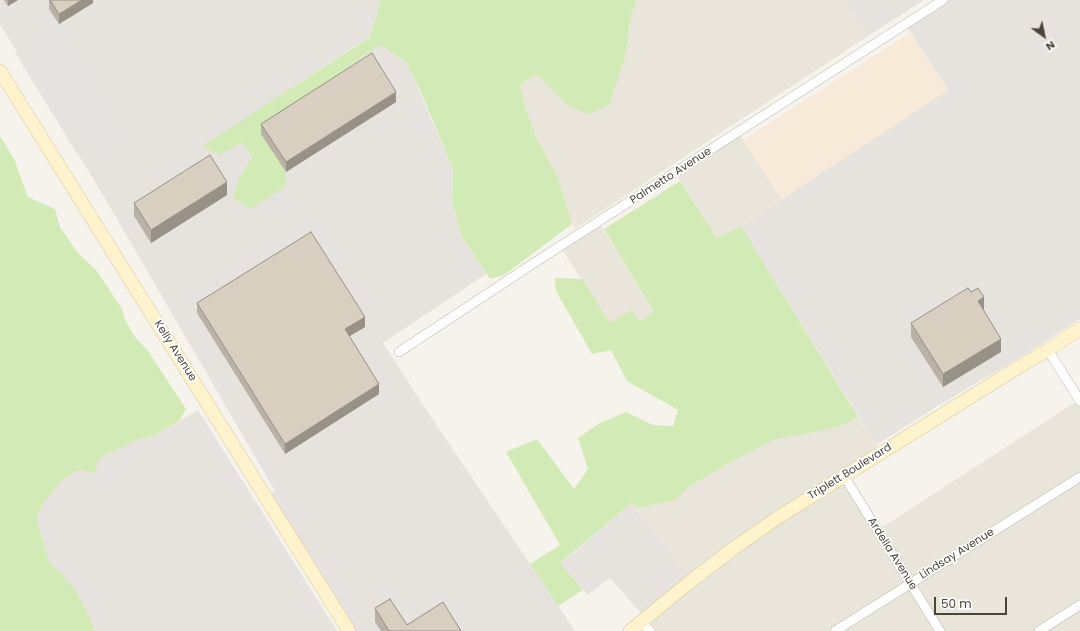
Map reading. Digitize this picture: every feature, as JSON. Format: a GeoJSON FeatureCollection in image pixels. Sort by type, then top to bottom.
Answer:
{"type":"FeatureCollection","features":[{"type":"Feature","properties":{"kind":"main road","name":"Kelly Avenue"},"geometry":{"type":"LineString","coordinates":[[0,71],[349,631]]}},
{"type":"Feature","properties":{"kind":"main road","name":"Triplett Boulevard"},"geometry":{"type":"LineString","coordinates":[[630,631],[645,626],[734,548],[777,518],[1080,329]]}},
{"type":"Feature","properties":{"kind":"street","name":"Palmetto Avenue"},"geometry":{"type":"LineString","coordinates":[[399,352],[943,0]]}},
{"type":"Feature","properties":{"kind":"street"},"geometry":{"type":"LineString","coordinates":[[1048,350],[1080,401]]}},
{"type":"Feature","properties":{"kind":"street","name":"Ardella Avenue"},"geometry":{"type":"LineString","coordinates":[[844,476],[940,631]]}},
{"type":"Feature","properties":{"kind":"street","name":"Lindsay Avenue"},"geometry":{"type":"LineString","coordinates":[[835,631],[1080,477]]}},
{"type":"Feature","properties":{"kind":"street"},"geometry":{"type":"LineString","coordinates":[[1039,631],[1080,605]]}},
{"type":"Feature","properties":{"kind":"shaded area"},"geometry":{"type":"Polygon","coordinates":[[[0,0],[379,0],[380,2],[370,36],[203,146],[219,155],[242,142],[252,157],[239,179],[250,209],[261,134],[309,95],[380,45],[407,63],[453,169],[452,201],[461,235],[486,274],[383,343],[575,631],[349,631],[266,497],[275,491],[110,207],[0,24],[0,0]]]}},
{"type":"Feature","properties":{"kind":"shaded area"},"geometry":{"type":"Polygon","coordinates":[[[637,0],[845,0],[868,36],[576,228],[572,224],[558,178],[535,134],[523,101],[521,84],[537,75],[569,105],[625,57],[631,16],[637,0]]]}},
{"type":"Feature","properties":{"kind":"shaded area"},"geometry":{"type":"Polygon","coordinates":[[[845,0],[924,0],[868,36],[845,0]]]}},
{"type":"Feature","properties":{"kind":"shaded area"},"geometry":{"type":"Polygon","coordinates":[[[943,0],[1080,0],[1080,319],[1037,347],[936,407],[876,445],[741,226],[948,90],[905,24],[943,0]]]}},
{"type":"Feature","properties":{"kind":"shaded area"},"geometry":{"type":"Polygon","coordinates":[[[40,22],[47,34],[65,23],[133,133],[125,138],[130,146],[97,167],[86,149],[77,154],[16,54],[31,45],[23,32],[40,22]]]}},
{"type":"Feature","properties":{"kind":"shaded area"},"geometry":{"type":"Polygon","coordinates":[[[910,33],[948,90],[782,199],[743,140],[910,33]]]}},
{"type":"Feature","properties":{"kind":"shaded area"},"geometry":{"type":"Polygon","coordinates":[[[738,132],[782,199],[741,226],[717,238],[675,173],[738,132]]]}},
{"type":"Feature","properties":{"kind":"shaded area"},"geometry":{"type":"Polygon","coordinates":[[[599,222],[654,312],[639,321],[631,310],[610,323],[560,246],[599,222]]]}},
{"type":"Feature","properties":{"kind":"shaded area"},"geometry":{"type":"Polygon","coordinates":[[[841,390],[881,453],[844,476],[878,530],[1080,399],[1080,631],[650,631],[641,622],[694,579],[636,508],[841,390]]]}},
{"type":"Feature","properties":{"kind":"shaded area"},"geometry":{"type":"Polygon","coordinates":[[[198,410],[337,631],[95,631],[74,588],[63,575],[50,565],[37,517],[43,504],[63,479],[105,455],[139,439],[154,436],[198,410]]]}},
{"type":"Feature","properties":{"kind":"shaded area"},"geometry":{"type":"Polygon","coordinates":[[[631,503],[694,579],[645,618],[610,578],[588,595],[560,564],[631,503]]]}},
{"type":"Feature","properties":{"kind":"green space"},"geometry":{"type":"Polygon","coordinates":[[[379,0],[637,0],[631,16],[625,57],[609,105],[589,114],[569,106],[537,75],[521,84],[523,101],[535,134],[558,178],[572,224],[504,275],[490,279],[461,235],[452,201],[453,169],[423,97],[407,63],[380,45],[309,95],[261,134],[286,172],[286,186],[250,209],[233,198],[239,179],[252,157],[242,142],[219,155],[202,146],[370,37],[380,2],[379,0]]]}},
{"type":"Feature","properties":{"kind":"green space"},"geometry":{"type":"Polygon","coordinates":[[[0,136],[14,159],[28,197],[55,209],[60,227],[78,253],[97,271],[122,309],[125,320],[135,337],[148,351],[186,409],[180,420],[154,436],[139,439],[105,455],[98,460],[95,473],[79,470],[63,479],[43,504],[37,517],[50,564],[63,575],[74,588],[95,631],[0,631],[0,136]]]}},
{"type":"Feature","properties":{"kind":"green space"},"geometry":{"type":"Polygon","coordinates":[[[680,181],[717,238],[741,226],[858,417],[840,426],[775,439],[727,464],[688,487],[675,500],[636,508],[631,503],[560,563],[583,590],[558,606],[530,564],[560,545],[506,452],[537,439],[574,489],[588,469],[578,438],[598,424],[626,412],[653,425],[673,426],[678,410],[627,381],[611,350],[592,354],[556,291],[555,278],[582,279],[610,323],[631,310],[639,321],[654,312],[604,229],[680,181]]]}},
{"type":"Feature","properties":{"kind":"building"},"geometry":{"type":"Polygon","coordinates":[[[50,0],[82,0],[59,14],[50,0]]]}},
{"type":"Feature","properties":{"kind":"building"},"geometry":{"type":"Polygon","coordinates":[[[372,53],[396,92],[286,162],[261,124],[372,53]]]}},
{"type":"Feature","properties":{"kind":"building"},"geometry":{"type":"Polygon","coordinates":[[[210,155],[227,182],[151,230],[134,203],[210,155]]]}},
{"type":"Feature","properties":{"kind":"building"},"geometry":{"type":"Polygon","coordinates":[[[311,232],[365,317],[345,329],[379,384],[285,444],[197,303],[311,232]]]}},
{"type":"Feature","properties":{"kind":"building"},"geometry":{"type":"Polygon","coordinates":[[[968,288],[971,292],[978,288],[984,297],[978,301],[1001,339],[943,374],[911,323],[968,288]]]}},
{"type":"Feature","properties":{"kind":"building"},"geometry":{"type":"Polygon","coordinates":[[[390,599],[407,625],[443,602],[461,631],[389,631],[375,608],[390,599]]]}}]}
